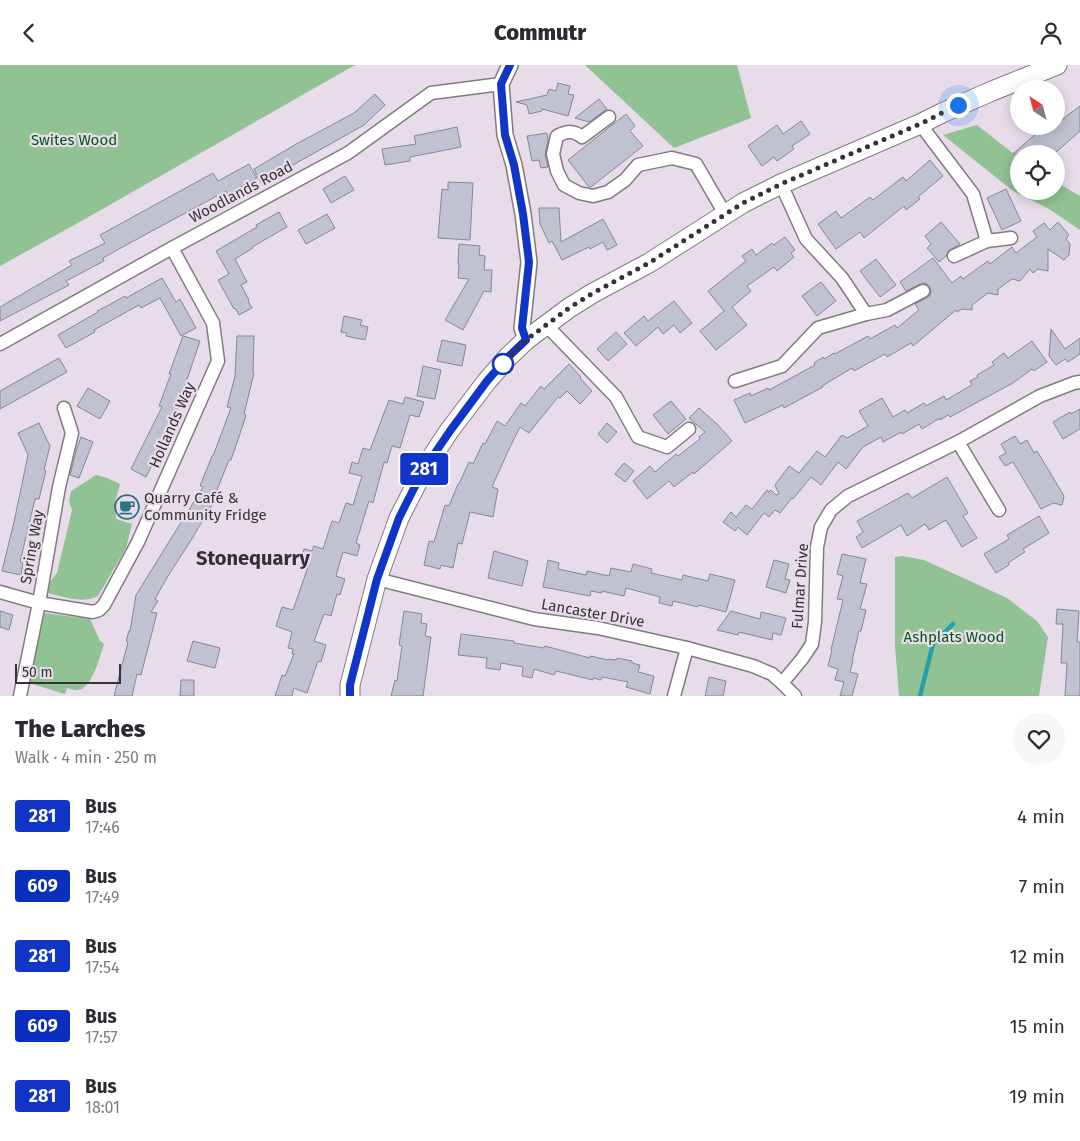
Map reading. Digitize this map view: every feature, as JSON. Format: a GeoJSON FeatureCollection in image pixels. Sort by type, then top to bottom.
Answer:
{"type":"FeatureCollection","features":[{"type":"Feature","properties":{"kind":"main road"},"geometry":{"type":"LineString","coordinates":[[350,696],[350,685],[377,579],[399,518],[424,469],[450,431],[487,381],[526,340],[593,293],[649,263],[743,203],[781,184],[984,94],[1057,65]]}},
{"type":"Feature","properties":{"kind":"street"},"geometry":{"type":"LineString","coordinates":[[510,65],[501,84],[505,135],[514,165],[529,262],[522,328],[526,340]]}},
{"type":"Feature","properties":{"kind":"street","name":"Woodlands Road"},"geometry":{"type":"LineString","coordinates":[[0,344],[348,153],[431,93],[501,84]]}},
{"type":"Feature","properties":{"kind":"street"},"geometry":{"type":"LineString","coordinates":[[609,117],[582,137],[576,133],[565,132],[557,135],[554,154],[557,171],[564,185],[579,193],[594,196],[608,192],[625,180],[638,165],[672,158],[696,164],[725,214]]}},
{"type":"Feature","properties":{"kind":"street"},"geometry":{"type":"LineString","coordinates":[[920,124],[973,193],[987,241]]}},
{"type":"Feature","properties":{"kind":"street"},"geometry":{"type":"LineString","coordinates":[[781,184],[806,239],[842,278],[866,314]]}},
{"type":"Feature","properties":{"kind":"street"},"geometry":{"type":"LineString","coordinates":[[954,256],[987,241],[1012,238]]}},
{"type":"Feature","properties":{"kind":"street","name":"Hollands Way"},"geometry":{"type":"LineString","coordinates":[[39,603],[93,612],[99,610],[104,605],[138,542],[218,361],[213,323],[172,248]]}},
{"type":"Feature","properties":{"kind":"street"},"geometry":{"type":"LineString","coordinates":[[735,381],[782,366],[818,328],[887,310],[923,291]]}},
{"type":"Feature","properties":{"kind":"street"},"geometry":{"type":"LineString","coordinates":[[546,325],[616,397],[638,437],[667,447],[689,429]]}},
{"type":"Feature","properties":{"kind":"street","name":"Fulmar Drive"},"geometry":{"type":"LineString","coordinates":[[782,683],[812,644],[815,622],[817,547],[820,527],[831,510],[848,496],[958,442],[1040,396],[1080,382]]}},
{"type":"Feature","properties":{"kind":"street","name":"Spring Way"},"geometry":{"type":"LineString","coordinates":[[0,592],[39,603],[59,487],[72,433],[64,408]]}},
{"type":"Feature","properties":{"kind":"street"},"geometry":{"type":"LineString","coordinates":[[958,442],[998,510]]}},
{"type":"Feature","properties":{"kind":"street","name":"Lancaster Drive"},"geometry":{"type":"LineString","coordinates":[[377,579],[534,619],[598,629],[688,648],[753,666],[772,674],[794,696]]}},
{"type":"Feature","properties":{"kind":"street"},"geometry":{"type":"LineString","coordinates":[[20,696],[39,603]]}},
{"type":"Feature","properties":{"kind":"street"},"geometry":{"type":"LineString","coordinates":[[674,696],[688,648]]}},
{"type":"Feature","properties":{"kind":"green space","name":"Swites Wood"},"geometry":{"type":"Polygon","coordinates":[[[0,65],[355,65],[0,266],[0,65]]]}},
{"type":"Feature","properties":{"kind":"green space"},"geometry":{"type":"Polygon","coordinates":[[[585,65],[737,65],[751,118],[674,148],[585,65]]]}},
{"type":"Feature","properties":{"kind":"green space"},"geometry":{"type":"Polygon","coordinates":[[[977,125],[1010,151],[1010,189],[943,135],[977,125]]]}},
{"type":"Feature","properties":{"kind":"green space"},"geometry":{"type":"Polygon","coordinates":[[[1065,187],[1080,196],[1080,230],[1049,209],[1031,200],[1065,200],[1065,187]]]}},
{"type":"Feature","properties":{"kind":"green space"},"geometry":{"type":"Polygon","coordinates":[[[96,475],[120,484],[115,502],[116,519],[132,524],[126,548],[98,596],[80,600],[48,593],[49,583],[57,573],[72,510],[69,501],[71,491],[96,475]]]}},
{"type":"Feature","properties":{"kind":"green space","name":"Ashplats Wood"},"geometry":{"type":"Polygon","coordinates":[[[903,556],[924,560],[1007,598],[1037,621],[1048,637],[1039,696],[899,696],[895,646],[895,557],[903,556]]]}},
{"type":"Feature","properties":{"kind":"green space"},"geometry":{"type":"Polygon","coordinates":[[[44,613],[90,619],[100,641],[104,644],[92,677],[79,690],[67,688],[65,694],[29,683],[44,613]]]}},
{"type":"Feature","properties":{"kind":"building"},"geometry":{"type":"Polygon","coordinates":[[[558,83],[570,86],[568,94],[574,95],[568,116],[542,109],[542,111],[529,114],[527,105],[516,102],[547,95],[549,89],[556,91],[558,83]]]}},
{"type":"Feature","properties":{"kind":"building"},"geometry":{"type":"Polygon","coordinates":[[[375,94],[385,105],[364,125],[261,183],[254,169],[354,113],[375,94]]]}},
{"type":"Feature","properties":{"kind":"building"},"geometry":{"type":"Polygon","coordinates":[[[599,99],[607,109],[589,122],[575,118],[599,99]]]}},
{"type":"Feature","properties":{"kind":"building"},"geometry":{"type":"Polygon","coordinates":[[[1080,106],[1080,131],[1064,145],[1023,145],[1034,135],[1065,135],[1065,117],[1080,106]]]}},
{"type":"Feature","properties":{"kind":"building"},"geometry":{"type":"Polygon","coordinates":[[[626,114],[635,126],[630,131],[643,146],[589,187],[568,160],[626,114]]]}},
{"type":"Feature","properties":{"kind":"building"},"geometry":{"type":"Polygon","coordinates":[[[801,121],[810,134],[792,146],[794,149],[777,161],[774,157],[762,166],[748,146],[777,125],[783,134],[801,121]]]}},
{"type":"Feature","properties":{"kind":"building"},"geometry":{"type":"Polygon","coordinates":[[[457,127],[461,147],[410,157],[410,161],[385,165],[382,149],[416,144],[414,136],[457,127]]]}},
{"type":"Feature","properties":{"kind":"building"},"geometry":{"type":"Polygon","coordinates":[[[547,133],[548,140],[545,155],[548,167],[541,168],[539,160],[532,161],[527,136],[547,133]]]}},
{"type":"Feature","properties":{"kind":"building"},"geometry":{"type":"Polygon","coordinates":[[[930,160],[943,176],[918,197],[920,199],[906,210],[904,206],[864,238],[860,232],[836,249],[818,224],[836,211],[841,218],[870,197],[873,200],[903,177],[906,181],[930,160]]]}},
{"type":"Feature","properties":{"kind":"building"},"geometry":{"type":"Polygon","coordinates":[[[249,164],[257,178],[228,194],[226,191],[128,244],[103,258],[104,261],[66,281],[69,285],[0,321],[0,307],[72,265],[69,261],[105,243],[100,235],[213,173],[218,181],[249,164]]]}},
{"type":"Feature","properties":{"kind":"building"},"geometry":{"type":"Polygon","coordinates":[[[345,176],[354,190],[331,203],[323,189],[345,176]]]}},
{"type":"Feature","properties":{"kind":"building"},"geometry":{"type":"Polygon","coordinates":[[[448,182],[473,183],[470,240],[438,238],[442,189],[448,190],[448,182]]]}},
{"type":"Feature","properties":{"kind":"building"},"geometry":{"type":"Polygon","coordinates":[[[1006,189],[1021,221],[1002,230],[987,198],[1006,189]]]}},
{"type":"Feature","properties":{"kind":"building"},"geometry":{"type":"Polygon","coordinates":[[[539,208],[559,208],[561,242],[603,219],[617,245],[607,250],[603,242],[562,260],[552,241],[549,243],[540,224],[539,208]]]}},
{"type":"Feature","properties":{"kind":"building"},"geometry":{"type":"Polygon","coordinates":[[[279,212],[287,227],[235,259],[247,282],[241,285],[252,308],[239,315],[218,280],[229,274],[216,251],[279,212]]]}},
{"type":"Feature","properties":{"kind":"building"},"geometry":{"type":"Polygon","coordinates":[[[327,214],[335,228],[306,244],[298,230],[327,214]]]}},
{"type":"Feature","properties":{"kind":"building"},"geometry":{"type":"Polygon","coordinates":[[[941,222],[960,244],[948,251],[946,256],[939,262],[927,248],[931,244],[925,236],[941,222]]]}},
{"type":"Feature","properties":{"kind":"building"},"geometry":{"type":"Polygon","coordinates":[[[1058,222],[1069,235],[1066,239],[1070,244],[1069,255],[1064,260],[1048,249],[1048,271],[1038,269],[1033,273],[1030,269],[1020,281],[1012,279],[998,289],[998,295],[988,293],[972,305],[972,310],[962,309],[957,312],[956,310],[913,346],[911,343],[887,357],[885,354],[854,371],[852,368],[823,387],[784,408],[783,405],[745,423],[734,400],[750,393],[751,396],[768,388],[769,390],[815,365],[814,363],[823,357],[824,359],[835,354],[868,336],[870,339],[895,325],[897,328],[919,310],[915,304],[930,296],[930,287],[923,283],[906,291],[900,282],[933,258],[952,283],[961,276],[963,279],[988,261],[990,264],[1012,247],[1016,253],[1037,237],[1033,231],[1044,223],[1050,230],[1058,222]]]}},
{"type":"Feature","properties":{"kind":"building"},"geometry":{"type":"Polygon","coordinates":[[[785,237],[795,250],[791,253],[794,257],[777,271],[774,267],[747,286],[751,291],[732,307],[747,325],[716,350],[700,331],[724,311],[708,291],[746,261],[742,256],[752,249],[756,255],[772,243],[774,245],[785,237]]]}},
{"type":"Feature","properties":{"kind":"building"},"geometry":{"type":"Polygon","coordinates":[[[459,244],[480,246],[479,255],[485,256],[484,270],[492,270],[491,292],[484,291],[463,330],[445,320],[469,279],[458,278],[459,244]]]}},
{"type":"Feature","properties":{"kind":"building"},"geometry":{"type":"Polygon","coordinates":[[[876,259],[896,285],[880,297],[860,271],[876,259]]]}},
{"type":"Feature","properties":{"kind":"building"},"geometry":{"type":"Polygon","coordinates":[[[162,278],[176,302],[180,299],[196,328],[181,336],[160,298],[141,308],[139,305],[66,348],[58,335],[97,311],[125,296],[126,298],[162,278]]]}},
{"type":"Feature","properties":{"kind":"building"},"geometry":{"type":"Polygon","coordinates":[[[821,282],[836,301],[817,316],[802,296],[821,282]]]}},
{"type":"Feature","properties":{"kind":"building"},"geometry":{"type":"Polygon","coordinates":[[[674,301],[692,323],[680,333],[674,325],[663,334],[658,327],[636,346],[624,333],[644,316],[648,321],[674,301]]]}},
{"type":"Feature","properties":{"kind":"building"},"geometry":{"type":"Polygon","coordinates":[[[344,316],[362,320],[360,325],[368,327],[365,340],[346,336],[347,333],[341,332],[344,316]]]}},
{"type":"Feature","properties":{"kind":"building"},"geometry":{"type":"Polygon","coordinates":[[[1051,329],[1065,349],[1080,338],[1080,354],[1068,362],[1065,359],[1056,365],[1049,356],[1051,329]]]}},
{"type":"Feature","properties":{"kind":"building"},"geometry":{"type":"Polygon","coordinates":[[[616,332],[627,344],[608,361],[597,349],[616,332]]]}},
{"type":"Feature","properties":{"kind":"building"},"geometry":{"type":"Polygon","coordinates":[[[183,336],[200,341],[175,415],[177,416],[146,477],[131,469],[162,407],[159,406],[183,336]]]}},
{"type":"Feature","properties":{"kind":"building"},"geometry":{"type":"Polygon","coordinates":[[[237,336],[254,336],[254,373],[244,414],[246,415],[244,422],[231,460],[229,460],[215,495],[217,496],[155,599],[158,601],[151,612],[157,613],[141,675],[137,674],[132,696],[114,696],[128,642],[126,641],[130,631],[136,595],[203,487],[200,486],[231,408],[227,407],[235,376],[237,336]]]}},
{"type":"Feature","properties":{"kind":"building"},"geometry":{"type":"Polygon","coordinates":[[[442,340],[466,345],[462,366],[437,361],[442,340]]]}},
{"type":"Feature","properties":{"kind":"building"},"geometry":{"type":"Polygon","coordinates":[[[1032,341],[1047,362],[1034,371],[1032,369],[1013,383],[950,417],[948,415],[940,420],[940,418],[922,429],[919,424],[883,442],[881,437],[863,447],[846,469],[838,462],[821,485],[811,477],[780,513],[775,510],[769,517],[764,513],[747,535],[738,527],[735,531],[723,522],[731,512],[736,517],[746,505],[752,509],[767,490],[769,492],[771,490],[776,495],[779,494],[775,485],[789,466],[799,473],[817,451],[825,457],[842,435],[847,438],[868,426],[859,411],[882,398],[893,417],[905,410],[907,413],[924,403],[926,406],[944,396],[946,400],[972,385],[970,381],[994,365],[992,362],[1004,353],[1008,358],[1032,341]]]}},
{"type":"Feature","properties":{"kind":"building"},"geometry":{"type":"Polygon","coordinates":[[[59,358],[67,372],[0,409],[0,391],[59,358]]]}},
{"type":"Feature","properties":{"kind":"building"},"geometry":{"type":"Polygon","coordinates":[[[569,364],[592,391],[580,404],[567,391],[560,398],[558,397],[529,433],[520,427],[492,487],[498,489],[493,517],[470,512],[462,544],[458,543],[453,568],[441,565],[440,569],[424,565],[429,541],[434,542],[445,505],[449,506],[469,462],[473,464],[483,443],[485,444],[497,421],[505,426],[521,403],[525,406],[541,386],[544,389],[569,364]]]}},
{"type":"Feature","properties":{"kind":"building"},"geometry":{"type":"Polygon","coordinates":[[[423,366],[441,370],[435,399],[417,396],[423,366]]]}},
{"type":"Feature","properties":{"kind":"building"},"geometry":{"type":"Polygon","coordinates":[[[88,388],[110,401],[100,419],[77,406],[88,388]]]}},
{"type":"Feature","properties":{"kind":"building"},"geometry":{"type":"Polygon","coordinates":[[[405,397],[424,402],[419,417],[410,415],[400,448],[392,446],[387,463],[384,462],[373,503],[369,501],[356,543],[360,545],[357,556],[343,552],[336,576],[345,579],[340,595],[337,594],[331,616],[324,614],[314,641],[326,645],[321,662],[318,661],[307,693],[294,688],[292,696],[275,696],[282,675],[285,676],[294,654],[292,654],[293,649],[288,648],[292,632],[276,626],[282,607],[293,610],[309,564],[301,561],[304,549],[312,551],[314,546],[323,549],[332,521],[339,523],[346,503],[353,505],[362,476],[349,473],[352,462],[358,464],[363,448],[370,450],[389,400],[403,404],[405,397]]]}},
{"type":"Feature","properties":{"kind":"building"},"geometry":{"type":"Polygon","coordinates":[[[671,401],[686,419],[668,434],[653,415],[671,401]]]}},
{"type":"Feature","properties":{"kind":"building"},"geometry":{"type":"Polygon","coordinates":[[[699,408],[732,441],[694,474],[693,472],[674,487],[669,481],[647,499],[633,481],[650,466],[655,472],[676,454],[678,456],[700,439],[699,437],[705,432],[689,418],[699,408]]]}},
{"type":"Feature","properties":{"kind":"building"},"geometry":{"type":"Polygon","coordinates":[[[1080,409],[1080,429],[1063,439],[1053,422],[1070,412],[1071,414],[1080,409]]]}},
{"type":"Feature","properties":{"kind":"building"},"geometry":{"type":"Polygon","coordinates":[[[39,423],[50,446],[39,499],[35,499],[20,562],[23,563],[21,575],[2,571],[28,455],[18,433],[39,423]]]}},
{"type":"Feature","properties":{"kind":"building"},"geometry":{"type":"Polygon","coordinates":[[[607,423],[617,432],[607,443],[598,434],[607,423]]]}},
{"type":"Feature","properties":{"kind":"building"},"geometry":{"type":"Polygon","coordinates":[[[1015,436],[1020,444],[1027,440],[1034,453],[1037,451],[1064,496],[1062,505],[1053,503],[1041,509],[1013,462],[1005,466],[999,457],[1006,453],[1001,444],[1015,436]]]}},
{"type":"Feature","properties":{"kind":"building"},"geometry":{"type":"Polygon","coordinates":[[[81,437],[93,442],[79,478],[70,475],[81,437]]]}},
{"type":"Feature","properties":{"kind":"building"},"geometry":{"type":"Polygon","coordinates":[[[624,463],[634,471],[625,482],[615,474],[624,463]]]}},
{"type":"Feature","properties":{"kind":"building"},"geometry":{"type":"Polygon","coordinates":[[[947,477],[968,513],[963,516],[977,538],[962,547],[946,520],[929,530],[925,524],[907,536],[901,525],[862,548],[856,537],[863,532],[857,521],[908,493],[912,498],[947,477]]]}},
{"type":"Feature","properties":{"kind":"building","name":"Quarry Café & Community Fridge"},"geometry":{"type":"Polygon","coordinates":[[[120,499],[136,502],[134,515],[117,512],[120,499]]]}},
{"type":"Feature","properties":{"kind":"building"},"geometry":{"type":"Polygon","coordinates":[[[1039,516],[1049,533],[1023,549],[1025,552],[996,573],[984,554],[1009,539],[1007,535],[1039,516]]]}},
{"type":"Feature","properties":{"kind":"building"},"geometry":{"type":"Polygon","coordinates":[[[494,551],[528,561],[522,586],[488,578],[494,551]]]}},
{"type":"Feature","properties":{"kind":"building"},"geometry":{"type":"Polygon","coordinates":[[[842,554],[866,559],[860,583],[867,584],[860,609],[866,610],[861,631],[859,631],[850,672],[858,674],[852,696],[840,696],[844,682],[835,680],[838,669],[828,666],[843,600],[837,599],[843,576],[837,574],[842,554]]]}},
{"type":"Feature","properties":{"kind":"building"},"geometry":{"type":"Polygon","coordinates":[[[548,560],[559,563],[558,569],[586,575],[587,571],[609,576],[611,568],[631,572],[633,564],[652,569],[651,573],[682,580],[683,575],[708,581],[710,574],[735,580],[726,612],[673,601],[672,606],[659,603],[660,597],[626,588],[624,596],[602,591],[602,593],[591,591],[590,596],[543,587],[548,560]]]}},
{"type":"Feature","properties":{"kind":"building"},"geometry":{"type":"Polygon","coordinates":[[[774,560],[789,564],[785,579],[790,580],[786,593],[766,587],[774,560]]]}},
{"type":"Feature","properties":{"kind":"building"},"geometry":{"type":"Polygon","coordinates":[[[1057,609],[1079,611],[1077,642],[1080,642],[1080,696],[1065,696],[1067,663],[1061,663],[1063,624],[1056,624],[1057,609]]]}},
{"type":"Feature","properties":{"kind":"building"},"geometry":{"type":"Polygon","coordinates":[[[0,611],[13,615],[9,630],[0,627],[0,611]]]}},
{"type":"Feature","properties":{"kind":"building"},"geometry":{"type":"Polygon","coordinates":[[[404,611],[422,614],[421,623],[427,624],[425,636],[431,637],[423,696],[391,696],[395,680],[397,681],[402,646],[399,645],[404,611]]]}},
{"type":"Feature","properties":{"kind":"building"},"geometry":{"type":"Polygon","coordinates":[[[731,611],[760,619],[761,612],[786,618],[781,635],[773,633],[772,640],[739,632],[738,635],[717,630],[731,611]]]}},
{"type":"Feature","properties":{"kind":"building"},"geometry":{"type":"Polygon","coordinates":[[[461,634],[514,641],[514,643],[544,648],[545,646],[590,658],[590,656],[608,660],[616,660],[617,658],[632,661],[632,663],[640,665],[638,672],[654,676],[650,694],[626,687],[628,682],[602,677],[601,680],[593,678],[593,680],[556,671],[554,675],[534,669],[532,678],[522,676],[523,667],[501,663],[500,670],[486,668],[487,658],[458,655],[461,634]]]}},
{"type":"Feature","properties":{"kind":"building"},"geometry":{"type":"Polygon","coordinates":[[[193,641],[220,648],[215,668],[187,661],[193,641]]]}},
{"type":"Feature","properties":{"kind":"building"},"geometry":{"type":"Polygon","coordinates":[[[709,677],[726,681],[723,696],[705,696],[709,677]]]}},
{"type":"Feature","properties":{"kind":"building"},"geometry":{"type":"Polygon","coordinates":[[[181,680],[194,680],[194,696],[180,696],[181,680]]]}},
{"type":"Feature","properties":{"kind":"waterway"},"geometry":{"type":"LineString","coordinates":[[920,696],[933,644],[953,624]]}},
{"type":"Feature","properties":{"kind":"bus line","name":"281"},"geometry":{"type":"LineString","coordinates":[[350,696],[350,685],[377,579],[399,518],[424,469],[450,431],[487,381],[526,340],[522,328],[529,262],[514,165],[505,135],[501,84],[510,65]]}},
{"type":"Feature","properties":{"kind":"place","name":"Quarry Café & Community Fridge"},"geometry":{"type":"Point","coordinates":[127,507]}},
{"type":"Feature","properties":{"kind":"district","name":"Stonequarry"},"geometry":{"type":"Point","coordinates":[253,558]}},
{"type":"Feature","properties":{"kind":"route"},"geometry":{"type":"LineString","coordinates":[[503,364],[498,369],[526,340],[569,308],[649,263],[743,203],[781,184],[920,124],[958,105]]}}]}
